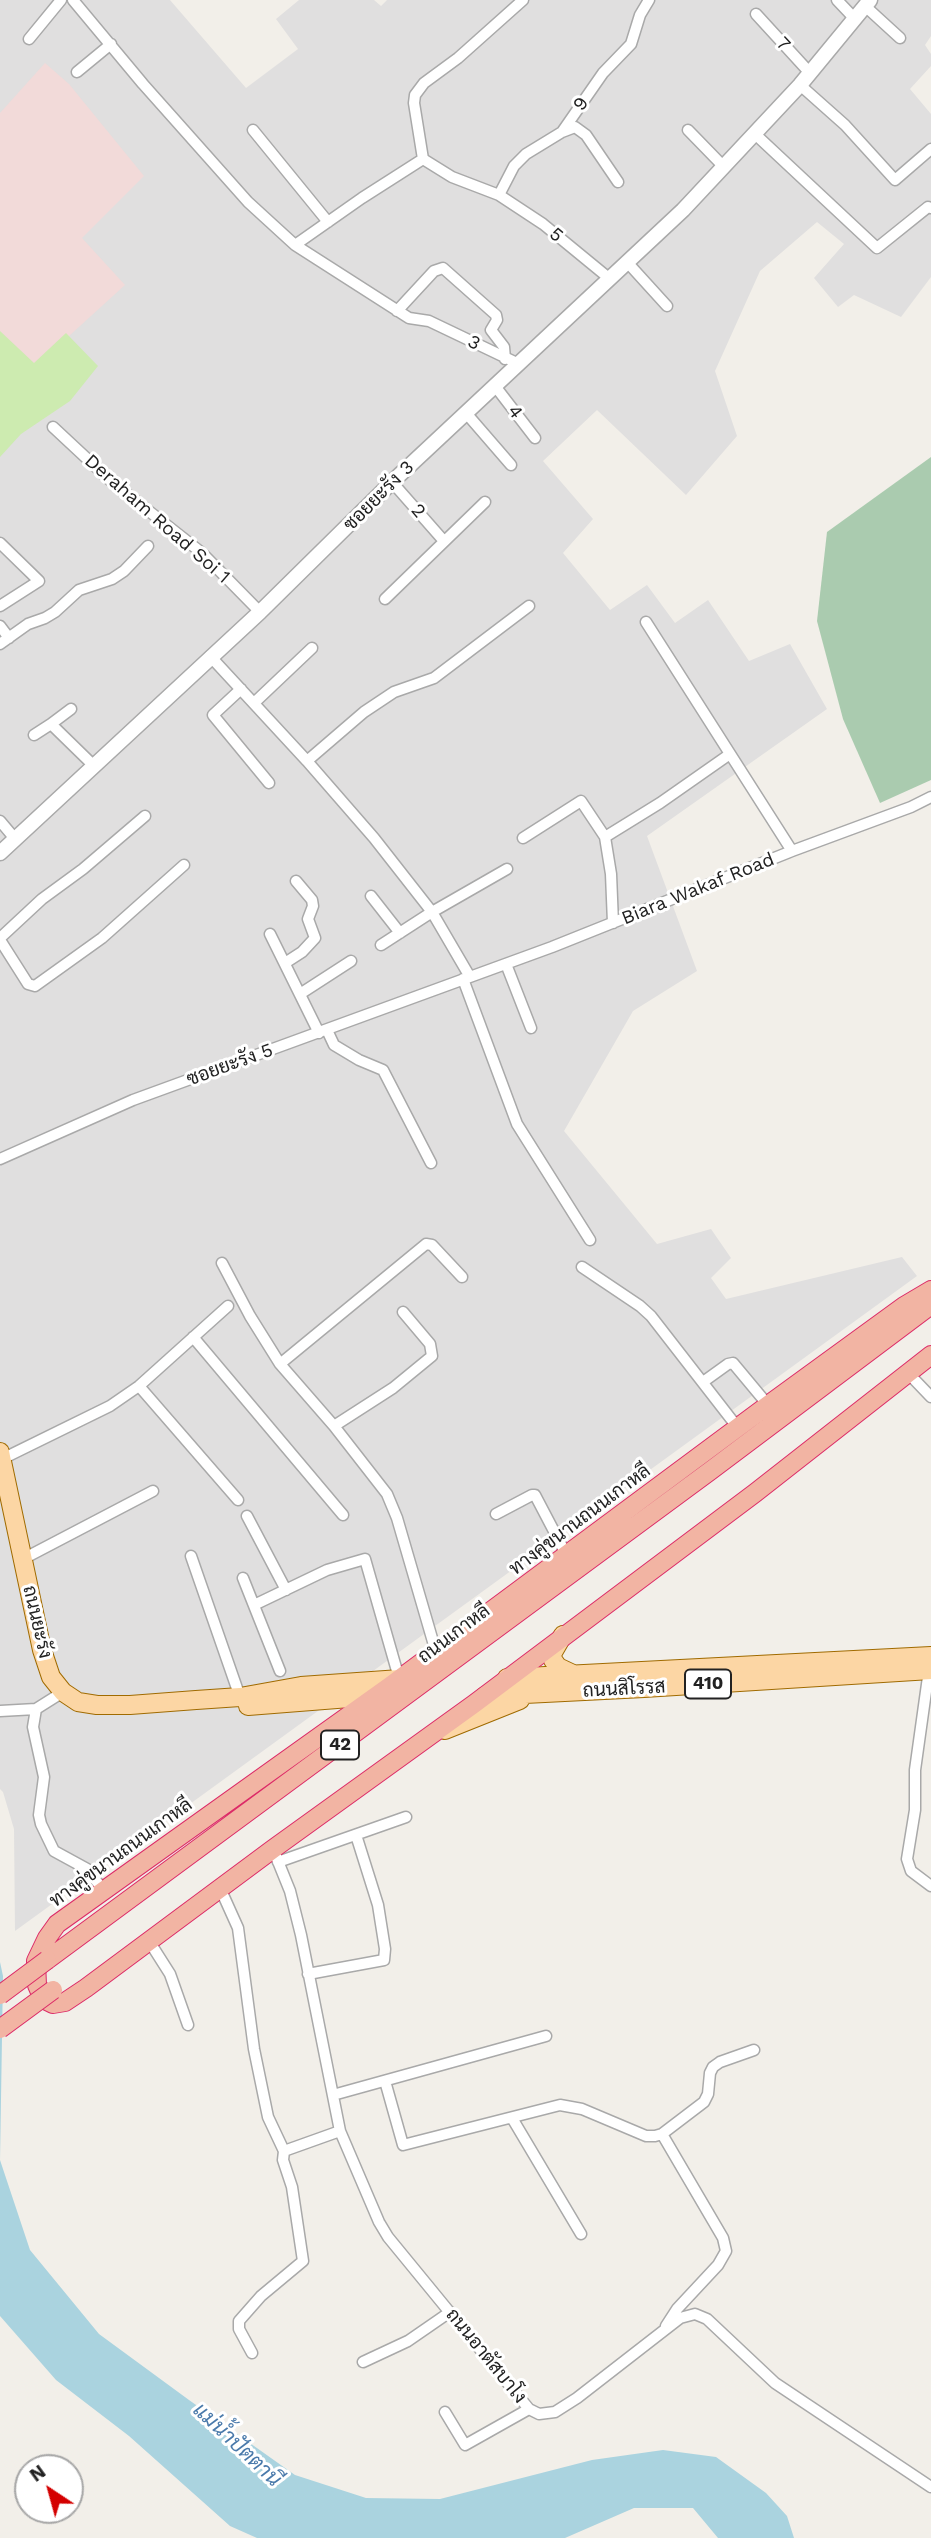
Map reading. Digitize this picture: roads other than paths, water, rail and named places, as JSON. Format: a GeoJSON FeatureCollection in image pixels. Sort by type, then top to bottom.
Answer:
{"type":"FeatureCollection","features":[{"type":"Feature","properties":{"kind":"highway","name":"ทางคู่ขนานถนนเกาหลี"},"geometry":{"type":"LineString","coordinates":[[931,1290],[904,1306],[436,1652],[398,1675],[375,1696],[321,1736],[57,1924],[36,1961],[37,1985],[43,1999],[53,2004],[65,2002],[220,1888],[276,1855],[563,1635],[755,1493],[931,1355]]}},
{"type":"Feature","properties":{"kind":"highway","name":"ถนนเกาหลี"},"geometry":{"type":"LineString","coordinates":[[0,1995],[931,1305]]}},
{"type":"Feature","properties":{"kind":"highway"},"geometry":{"type":"LineString","coordinates":[[47,1960],[215,1824],[269,1784],[321,1736]]}},
{"type":"Feature","properties":{"kind":"highway"},"geometry":{"type":"LineString","coordinates":[[0,2029],[53,1990]]}},
{"type":"Feature","properties":{"kind":"main road","name":"ถนนยะรัง"},"geometry":{"type":"LineString","coordinates":[[1,1457],[42,1650],[51,1677],[63,1692]]}},
{"type":"Feature","properties":{"kind":"main road"},"geometry":{"type":"LineString","coordinates":[[563,1635],[552,1654],[553,1660],[558,1667],[575,1675]]}},
{"type":"Feature","properties":{"kind":"main road","name":"ถนนสิโรรส"},"geometry":{"type":"LineString","coordinates":[[507,1678],[930,1665]]}},
{"type":"Feature","properties":{"kind":"main road","name":"ถนนสิโรรส"},"geometry":{"type":"LineString","coordinates":[[485,1696],[930,1665]]}},
{"type":"Feature","properties":{"kind":"main road"},"geometry":{"type":"LineString","coordinates":[[63,1692],[78,1702],[97,1705],[157,1703],[240,1697],[301,1686],[398,1675]]}},
{"type":"Feature","properties":{"kind":"main road"},"geometry":{"type":"LineString","coordinates":[[431,1735],[493,1709],[543,1693]]}},
{"type":"Feature","properties":{"kind":"main road"},"geometry":{"type":"LineString","coordinates":[[157,1703],[200,1708],[375,1696]]}},
{"type":"Feature","properties":{"kind":"main road"},"geometry":{"type":"LineString","coordinates":[[312,1701],[323,1712],[325,1722],[321,1736]]}},
{"type":"Feature","properties":{"kind":"street"},"geometry":{"type":"LineString","coordinates":[[29,39],[61,0]]}},
{"type":"Feature","properties":{"kind":"street","name":"3"},"geometry":{"type":"LineString","coordinates":[[73,0],[248,202],[295,246],[409,318],[429,321],[512,362]]}},
{"type":"Feature","properties":{"kind":"street"},"geometry":{"type":"LineString","coordinates":[[295,246],[423,159],[415,95],[424,83],[458,58],[523,0]]}},
{"type":"Feature","properties":{"kind":"street","name":"9"},"geometry":{"type":"LineString","coordinates":[[499,195],[514,166],[526,154],[562,132],[603,73],[631,44],[640,15],[649,0]]}},
{"type":"Feature","properties":{"kind":"street"},"geometry":{"type":"LineString","coordinates":[[837,0],[855,19]]}},
{"type":"Feature","properties":{"kind":"street"},"geometry":{"type":"LineString","coordinates":[[868,3],[900,38]]}},
{"type":"Feature","properties":{"kind":"street","name":"ซอยยะรัง 3"},"geometry":{"type":"LineString","coordinates":[[0,853],[260,611],[495,386],[512,362],[610,279],[683,210],[800,85],[868,3]]}},
{"type":"Feature","properties":{"kind":"street","name":"7"},"geometry":{"type":"LineString","coordinates":[[756,14],[810,73]]}},
{"type":"Feature","properties":{"kind":"street"},"geometry":{"type":"LineString","coordinates":[[77,72],[111,44]]}},
{"type":"Feature","properties":{"kind":"street"},"geometry":{"type":"LineString","coordinates":[[800,85],[874,154],[895,180],[931,149]]}},
{"type":"Feature","properties":{"kind":"street"},"geometry":{"type":"LineString","coordinates":[[562,132],[575,127],[586,135],[618,182]]}},
{"type":"Feature","properties":{"kind":"street"},"geometry":{"type":"LineString","coordinates":[[253,130],[328,222]]}},
{"type":"Feature","properties":{"kind":"street"},"geometry":{"type":"LineString","coordinates":[[688,130],[724,167]]}},
{"type":"Feature","properties":{"kind":"street"},"geometry":{"type":"LineString","coordinates":[[755,134],[877,248],[928,207],[931,208]]}},
{"type":"Feature","properties":{"kind":"street","name":"5"},"geometry":{"type":"LineString","coordinates":[[423,159],[452,177],[499,195],[543,225],[610,279]]}},
{"type":"Feature","properties":{"kind":"street"},"geometry":{"type":"LineString","coordinates":[[627,262],[667,306]]}},
{"type":"Feature","properties":{"kind":"street"},"geometry":{"type":"LineString","coordinates":[[397,311],[434,271],[443,268],[496,315],[497,320],[491,330],[512,362]]}},
{"type":"Feature","properties":{"kind":"street","name":"4"},"geometry":{"type":"LineString","coordinates":[[495,386],[535,438]]}},
{"type":"Feature","properties":{"kind":"street"},"geometry":{"type":"LineString","coordinates":[[466,412],[511,465]]}},
{"type":"Feature","properties":{"kind":"street","name":"Deraham Road Soi 1"},"geometry":{"type":"LineString","coordinates":[[52,427],[112,482],[202,553],[260,611]]}},
{"type":"Feature","properties":{"kind":"street","name":"2"},"geometry":{"type":"LineString","coordinates":[[392,482],[443,540]]}},
{"type":"Feature","properties":{"kind":"street"},"geometry":{"type":"LineString","coordinates":[[385,599],[485,502]]}},
{"type":"Feature","properties":{"kind":"street"},"geometry":{"type":"LineString","coordinates":[[0,543],[39,581],[0,606]]}},
{"type":"Feature","properties":{"kind":"street"},"geometry":{"type":"LineString","coordinates":[[0,626],[5,641],[27,624],[55,612],[79,590],[112,579],[124,571],[148,546]]}},
{"type":"Feature","properties":{"kind":"street"},"geometry":{"type":"LineString","coordinates":[[307,761],[364,712],[394,692],[434,678],[529,606]]}},
{"type":"Feature","properties":{"kind":"street"},"geometry":{"type":"LineString","coordinates":[[646,622],[792,851]]}},
{"type":"Feature","properties":{"kind":"street"},"geometry":{"type":"LineString","coordinates":[[254,703],[312,648]]}},
{"type":"Feature","properties":{"kind":"street"},"geometry":{"type":"LineString","coordinates":[[211,656],[307,761],[432,912],[467,978],[517,1124],[590,1240]]}},
{"type":"Feature","properties":{"kind":"street"},"geometry":{"type":"LineString","coordinates":[[241,689],[213,715],[269,783]]}},
{"type":"Feature","properties":{"kind":"street"},"geometry":{"type":"LineString","coordinates":[[34,735],[71,709]]}},
{"type":"Feature","properties":{"kind":"street"},"geometry":{"type":"LineString","coordinates":[[51,724],[93,765]]}},
{"type":"Feature","properties":{"kind":"street"},"geometry":{"type":"LineString","coordinates":[[605,837],[730,754]]}},
{"type":"Feature","properties":{"kind":"street","name":"Biara Wakaf Road"},"geometry":{"type":"LineString","coordinates":[[467,978],[931,797]]}},
{"type":"Feature","properties":{"kind":"street"},"geometry":{"type":"LineString","coordinates":[[523,838],[582,802],[605,837],[611,874],[613,923]]}},
{"type":"Feature","properties":{"kind":"street"},"geometry":{"type":"LineString","coordinates":[[145,816],[83,869],[42,899],[0,939],[28,984],[35,986],[102,937],[184,865]]}},
{"type":"Feature","properties":{"kind":"street"},"geometry":{"type":"LineString","coordinates":[[0,821],[16,840]]}},
{"type":"Feature","properties":{"kind":"street"},"geometry":{"type":"LineString","coordinates":[[381,945],[507,869]]}},
{"type":"Feature","properties":{"kind":"street"},"geometry":{"type":"LineString","coordinates":[[285,963],[302,952],[315,938],[308,919],[313,906],[312,900],[296,881]]}},
{"type":"Feature","properties":{"kind":"street"},"geometry":{"type":"LineString","coordinates":[[371,896],[400,933]]}},
{"type":"Feature","properties":{"kind":"street"},"geometry":{"type":"LineString","coordinates":[[270,934],[300,994],[323,1032],[334,1045],[383,1070],[431,1163]]}},
{"type":"Feature","properties":{"kind":"street"},"geometry":{"type":"LineString","coordinates":[[300,994],[351,961]]}},
{"type":"Feature","properties":{"kind":"street"},"geometry":{"type":"LineString","coordinates":[[506,964],[531,1028]]}},
{"type":"Feature","properties":{"kind":"street","name":"ซอยยะรัง 5"},"geometry":{"type":"LineString","coordinates":[[0,1159],[133,1101],[467,978]]}},
{"type":"Feature","properties":{"kind":"street"},"geometry":{"type":"LineString","coordinates":[[280,1364],[426,1244],[432,1245],[461,1277]]}},
{"type":"Feature","properties":{"kind":"street"},"geometry":{"type":"LineString","coordinates":[[222,1262],[250,1316],[280,1364],[334,1426],[387,1494],[397,1518],[436,1652]]}},
{"type":"Feature","properties":{"kind":"street"},"geometry":{"type":"LineString","coordinates":[[582,1267],[640,1306],[738,1428]]}},
{"type":"Feature","properties":{"kind":"street"},"geometry":{"type":"LineString","coordinates":[[1,1457],[110,1406],[139,1386],[228,1306]]}},
{"type":"Feature","properties":{"kind":"street"},"geometry":{"type":"LineString","coordinates":[[334,1426],[393,1388],[432,1356],[430,1343],[403,1312]]}},
{"type":"Feature","properties":{"kind":"street"},"geometry":{"type":"LineString","coordinates":[[193,1337],[343,1515]]}},
{"type":"Feature","properties":{"kind":"street"},"geometry":{"type":"LineString","coordinates":[[703,1382],[733,1363],[768,1405]]}},
{"type":"Feature","properties":{"kind":"street"},"geometry":{"type":"LineString","coordinates":[[908,1373],[931,1397]]}},
{"type":"Feature","properties":{"kind":"street"},"geometry":{"type":"LineString","coordinates":[[139,1386],[237,1500]]}},
{"type":"Feature","properties":{"kind":"street"},"geometry":{"type":"LineString","coordinates":[[23,1559],[153,1491]]}},
{"type":"Feature","properties":{"kind":"street"},"geometry":{"type":"LineString","coordinates":[[496,1514],[536,1495],[567,1556]]}},
{"type":"Feature","properties":{"kind":"street"},"geometry":{"type":"LineString","coordinates":[[247,1516],[286,1590]]}},
{"type":"Feature","properties":{"kind":"street"},"geometry":{"type":"LineString","coordinates":[[191,1556],[240,1697]]}},
{"type":"Feature","properties":{"kind":"street"},"geometry":{"type":"LineString","coordinates":[[254,1605],[327,1570],[365,1559],[398,1675]]}},
{"type":"Feature","properties":{"kind":"street"},"geometry":{"type":"LineString","coordinates":[[243,1578],[280,1671]]}},
{"type":"Feature","properties":{"kind":"street"},"geometry":{"type":"LineString","coordinates":[[930,1665],[915,1770],[915,1810],[907,1859],[911,1871],[931,1885]]}},
{"type":"Feature","properties":{"kind":"street"},"geometry":{"type":"LineString","coordinates":[[0,1711],[36,1709],[63,1692]]}},
{"type":"Feature","properties":{"kind":"street"},"geometry":{"type":"LineString","coordinates":[[36,1709],[33,1727],[44,1777],[39,1815],[41,1824],[54,1851],[87,1869],[104,1891]]}},
{"type":"Feature","properties":{"kind":"street"},"geometry":{"type":"LineString","coordinates":[[276,1855],[356,1835],[406,1817]]}},
{"type":"Feature","properties":{"kind":"street"},"geometry":{"type":"LineString","coordinates":[[309,1974],[384,1960],[385,1949],[378,1905],[356,1835]]}},
{"type":"Feature","properties":{"kind":"street","name":"ถนนอาตัสบาโง"},"geometry":{"type":"LineString","coordinates":[[276,1855],[290,1891],[340,2131],[388,2237],[529,2409],[540,2414],[555,2412],[680,2318],[695,2314],[707,2319],[775,2383],[931,2487]]}},
{"type":"Feature","properties":{"kind":"street"},"geometry":{"type":"LineString","coordinates":[[220,1888],[238,1928],[254,2049],[268,2117],[284,2151],[283,2160],[292,2187],[303,2261],[261,2296],[239,2321],[239,2329],[252,2353]]}},
{"type":"Feature","properties":{"kind":"street"},"geometry":{"type":"LineString","coordinates":[[149,1941],[170,1974],[188,2025]]}},
{"type":"Feature","properties":{"kind":"street"},"geometry":{"type":"LineString","coordinates":[[332,2095],[546,2036]]}},
{"type":"Feature","properties":{"kind":"street"},"geometry":{"type":"LineString","coordinates":[[385,2081],[403,2146],[566,2105],[646,2136],[662,2134],[704,2102],[713,2067],[754,2050]]}},
{"type":"Feature","properties":{"kind":"street"},"geometry":{"type":"LineString","coordinates":[[512,2118],[581,2234]]}},
{"type":"Feature","properties":{"kind":"street"},"geometry":{"type":"LineString","coordinates":[[284,2151],[340,2131]]}},
{"type":"Feature","properties":{"kind":"street"},"geometry":{"type":"LineString","coordinates":[[662,2134],[723,2238],[726,2251],[718,2264],[677,2309],[663,2332]]}},
{"type":"Feature","properties":{"kind":"street"},"geometry":{"type":"LineString","coordinates":[[363,2362],[408,2341],[450,2312]]}},
{"type":"Feature","properties":{"kind":"street"},"geometry":{"type":"LineString","coordinates":[[445,2412],[465,2445],[529,2409]]}},
{"type":"Feature","properties":{"kind":"water"},"geometry":{"type":"Polygon","coordinates":[[[0,1962],[3,1976],[0,2160],[0,1962]]]}},
{"type":"Feature","properties":{"kind":"water","name":"แม่น้ำปัตตานี"},"geometry":{"type":"Polygon","coordinates":[[[0,2160],[30,2250],[99,2334],[295,2475],[366,2498],[440,2499],[592,2460],[663,2450],[716,2457],[766,2493],[787,2516],[794,2538],[718,2538],[693,2508],[634,2508],[565,2538],[257,2538],[230,2526],[129,2436],[56,2380],[0,2316],[0,2160]]]}}]}
